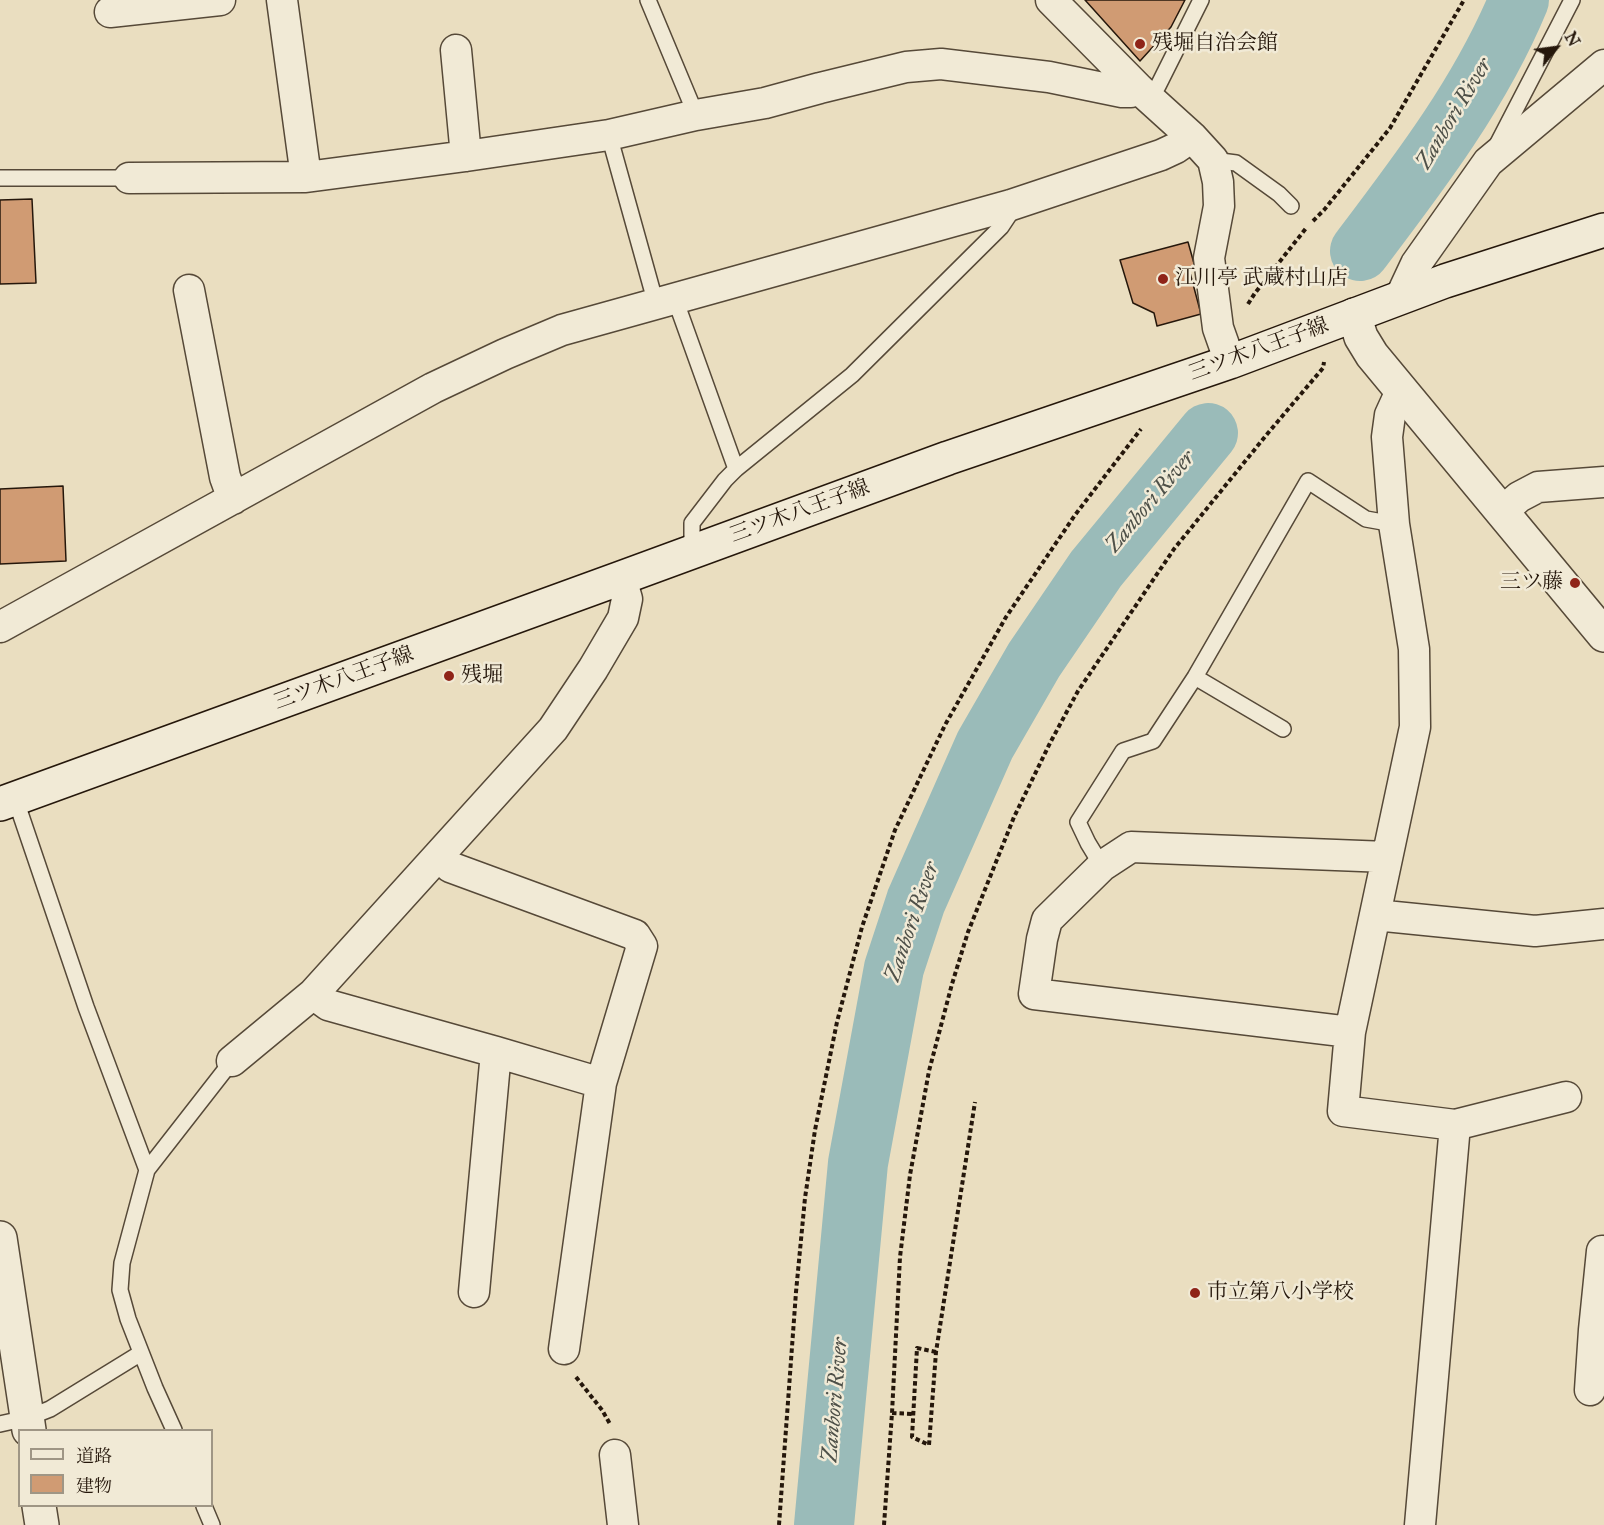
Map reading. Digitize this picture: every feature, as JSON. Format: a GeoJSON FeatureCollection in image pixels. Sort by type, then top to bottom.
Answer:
{"type":"FeatureCollection","features":[{"type":"Feature","properties":{"kind":"main road","name":"三ツ木八王子線"},"geometry":{"type":"LineString","coordinates":[[8,801],[948,458],[1230,362],[1401,296],[1604,230]]}},
{"type":"Feature","properties":{"kind":"main road"},"geometry":{"type":"LineString","coordinates":[[1354,315],[1361,337],[1372,355],[1604,635]]}},
{"type":"Feature","properties":{"kind":"main road"},"geometry":{"type":"LineString","coordinates":[[0,1238],[18,1424]]}},
{"type":"Feature","properties":{"kind":"main road"},"geometry":{"type":"LineString","coordinates":[[39,1507],[42,1525]]}},
{"type":"Feature","properties":{"kind":"street"},"geometry":{"type":"LineString","coordinates":[[110,12],[220,0]]}},
{"type":"Feature","properties":{"kind":"street"},"geometry":{"type":"LineString","coordinates":[[282,0],[306,177]]}},
{"type":"Feature","properties":{"kind":"street"},"geometry":{"type":"LineString","coordinates":[[1051,0],[1213,160],[1218,182],[1219,206],[1209,258],[1218,328],[1230,362]]}},
{"type":"Feature","properties":{"kind":"street"},"geometry":{"type":"LineString","coordinates":[[456,50],[466,156]]}},
{"type":"Feature","properties":{"kind":"street"},"geometry":{"type":"LineString","coordinates":[[129,178],[306,177],[466,156],[609,135],[696,115],[765,103],[906,67],[941,64],[1049,77],[1122,92],[1144,93]]}},
{"type":"Feature","properties":{"kind":"street"},"geometry":{"type":"LineString","coordinates":[[1401,296],[1416,264],[1488,162],[1604,65]]}},
{"type":"Feature","properties":{"kind":"street"},"geometry":{"type":"LineString","coordinates":[[0,627],[433,388],[562,330],[1011,205],[1161,155],[1192,137]]}},
{"type":"Feature","properties":{"kind":"street"},"geometry":{"type":"LineString","coordinates":[[189,290],[225,477],[233,499]]}},
{"type":"Feature","properties":{"kind":"street"},"geometry":{"type":"LineString","coordinates":[[1401,391],[1390,415],[1387,437],[1394,524],[1414,649],[1415,727],[1350,1032],[1344,1111],[1455,1125],[1566,1097]]}},
{"type":"Feature","properties":{"kind":"street"},"geometry":{"type":"LineString","coordinates":[[1502,512],[1519,497],[1538,487],[1604,482]]}},
{"type":"Feature","properties":{"kind":"street"},"geometry":{"type":"LineString","coordinates":[[232,1061],[313,994],[553,729],[593,669],[623,618],[627,599],[621,578]]}},
{"type":"Feature","properties":{"kind":"street"},"geometry":{"type":"LineString","coordinates":[[1350,1032],[1034,994],[1042,939],[1047,920],[1102,866],[1131,847],[1387,857]]}},
{"type":"Feature","properties":{"kind":"street"},"geometry":{"type":"LineString","coordinates":[[440,855],[450,867],[634,935],[642,946],[601,1083],[564,1349]]}},
{"type":"Feature","properties":{"kind":"street"},"geometry":{"type":"LineString","coordinates":[[1375,915],[1535,931],[1604,924]]}},
{"type":"Feature","properties":{"kind":"street"},"geometry":{"type":"LineString","coordinates":[[313,994],[328,1005],[601,1083]]}},
{"type":"Feature","properties":{"kind":"street"},"geometry":{"type":"LineString","coordinates":[[474,1293],[496,1052]]}},
{"type":"Feature","properties":{"kind":"street"},"geometry":{"type":"LineString","coordinates":[[1420,1525],[1455,1125]]}},
{"type":"Feature","properties":{"kind":"street"},"geometry":{"type":"LineString","coordinates":[[1590,1390],[1599,1330],[1602,1251],[1604,1252]]}},
{"type":"Feature","properties":{"kind":"street"},"geometry":{"type":"LineString","coordinates":[[615,1455],[623,1525]]}},
{"type":"Feature","properties":{"kind":"lane"},"geometry":{"type":"LineString","coordinates":[[648,0],[696,115]]}},
{"type":"Feature","properties":{"kind":"lane"},"geometry":{"type":"LineString","coordinates":[[1144,93],[1158,86],[1200,0]]}},
{"type":"Feature","properties":{"kind":"lane"},"geometry":{"type":"LineString","coordinates":[[1488,162],[1572,0]]}},
{"type":"Feature","properties":{"kind":"lane"},"geometry":{"type":"LineString","coordinates":[[609,135],[665,302],[736,469]]}},
{"type":"Feature","properties":{"kind":"lane"},"geometry":{"type":"LineString","coordinates":[[1213,160],[1236,163],[1292,206]]}},
{"type":"Feature","properties":{"kind":"lane"},"geometry":{"type":"LineString","coordinates":[[0,178],[129,178]]}},
{"type":"Feature","properties":{"kind":"lane"},"geometry":{"type":"LineString","coordinates":[[692,552],[692,523],[725,480],[852,375],[1001,227],[1009,215],[1011,205]]}},
{"type":"Feature","properties":{"kind":"lane"},"geometry":{"type":"LineString","coordinates":[[1102,866],[1078,822],[1123,751],[1153,741],[1195,677],[1308,481],[1366,519],[1394,524]]}},
{"type":"Feature","properties":{"kind":"lane"},"geometry":{"type":"LineString","coordinates":[[1195,677],[1283,729]]}},
{"type":"Feature","properties":{"kind":"lane"},"geometry":{"type":"LineString","coordinates":[[8,801],[147,1170]]}},
{"type":"Feature","properties":{"kind":"lane"},"geometry":{"type":"LineString","coordinates":[[173,1429],[128,1319],[120,1290],[122,1263],[147,1170],[232,1061]]}},
{"type":"Feature","properties":{"kind":"lane"},"geometry":{"type":"LineString","coordinates":[[18,1424],[50,1409],[141,1353]]}},
{"type":"Feature","properties":{"kind":"lane"},"geometry":{"type":"LineString","coordinates":[[204,1507],[212,1525]]}},
{"type":"Feature","properties":{"kind":"path"},"geometry":{"type":"LineString","coordinates":[[1248,313],[1247,306],[1262,284],[1390,128],[1464,0]]}},
{"type":"Feature","properties":{"kind":"path"},"geometry":{"type":"LineString","coordinates":[[780,1525],[796,1292],[805,1198],[815,1130],[837,1022],[862,927],[895,830],[951,715],[1006,617],[1075,515],[1143,427]]}},
{"type":"Feature","properties":{"kind":"path"},"geometry":{"type":"LineString","coordinates":[[936,1352],[917,1348],[912,1437],[929,1445],[936,1352],[975,1102]]}},
{"type":"Feature","properties":{"kind":"path"},"geometry":{"type":"LineString","coordinates":[[564,1349],[570,1368],[602,1410],[610,1425],[615,1455]]}},
{"type":"Feature","properties":{"kind":"path"},"geometry":{"type":"LineString","coordinates":[[892,1413],[913,1414]]}},
{"type":"Feature","properties":{"kind":"building","name":"残堀自治会館"},"geometry":{"type":"Polygon","coordinates":[[[1085,0],[1185,0],[1171,27],[1140,61],[1085,0]]]}},
{"type":"Feature","properties":{"kind":"building"},"geometry":{"type":"Polygon","coordinates":[[[32,199],[36,283],[0,284],[0,200],[32,199]]]}},
{"type":"Feature","properties":{"kind":"building"},"geometry":{"type":"Polygon","coordinates":[[[1188,242],[1195,267],[1189,269],[1201,314],[1157,326],[1154,313],[1133,303],[1120,260],[1188,242]]]}},
{"type":"Feature","properties":{"kind":"building"},"geometry":{"type":"Polygon","coordinates":[[[63,486],[66,561],[0,564],[0,489],[63,486]]]}},
{"type":"Feature","properties":{"kind":"waterway","name":"Zanbori River"},"geometry":{"type":"LineString","coordinates":[[1360,251],[1427,161],[1468,99],[1487,67],[1519,0]]}},
{"type":"Feature","properties":{"kind":"waterway","name":"Zanbori River"},"geometry":{"type":"LineString","coordinates":[[824,1525],[858,1163],[894,968],[916,901],[985,745],[1034,660],[1096,569],[1208,433]]}},
{"type":"Feature","properties":{"kind":"place","name":"残堀自治会館"},"geometry":{"type":"Point","coordinates":[1140,44]}},
{"type":"Feature","properties":{"kind":"place","name":"江川亭 武蔵村山店"},"geometry":{"type":"Point","coordinates":[1163,279]}},
{"type":"Feature","properties":{"kind":"place","name":"三ツ藤"},"geometry":{"type":"Point","coordinates":[1575,583]}},
{"type":"Feature","properties":{"kind":"place","name":"残堀"},"geometry":{"type":"Point","coordinates":[449,676]}},
{"type":"Feature","properties":{"kind":"place","name":"市立第八小学校"},"geometry":{"type":"Point","coordinates":[1195,1293]}}]}
